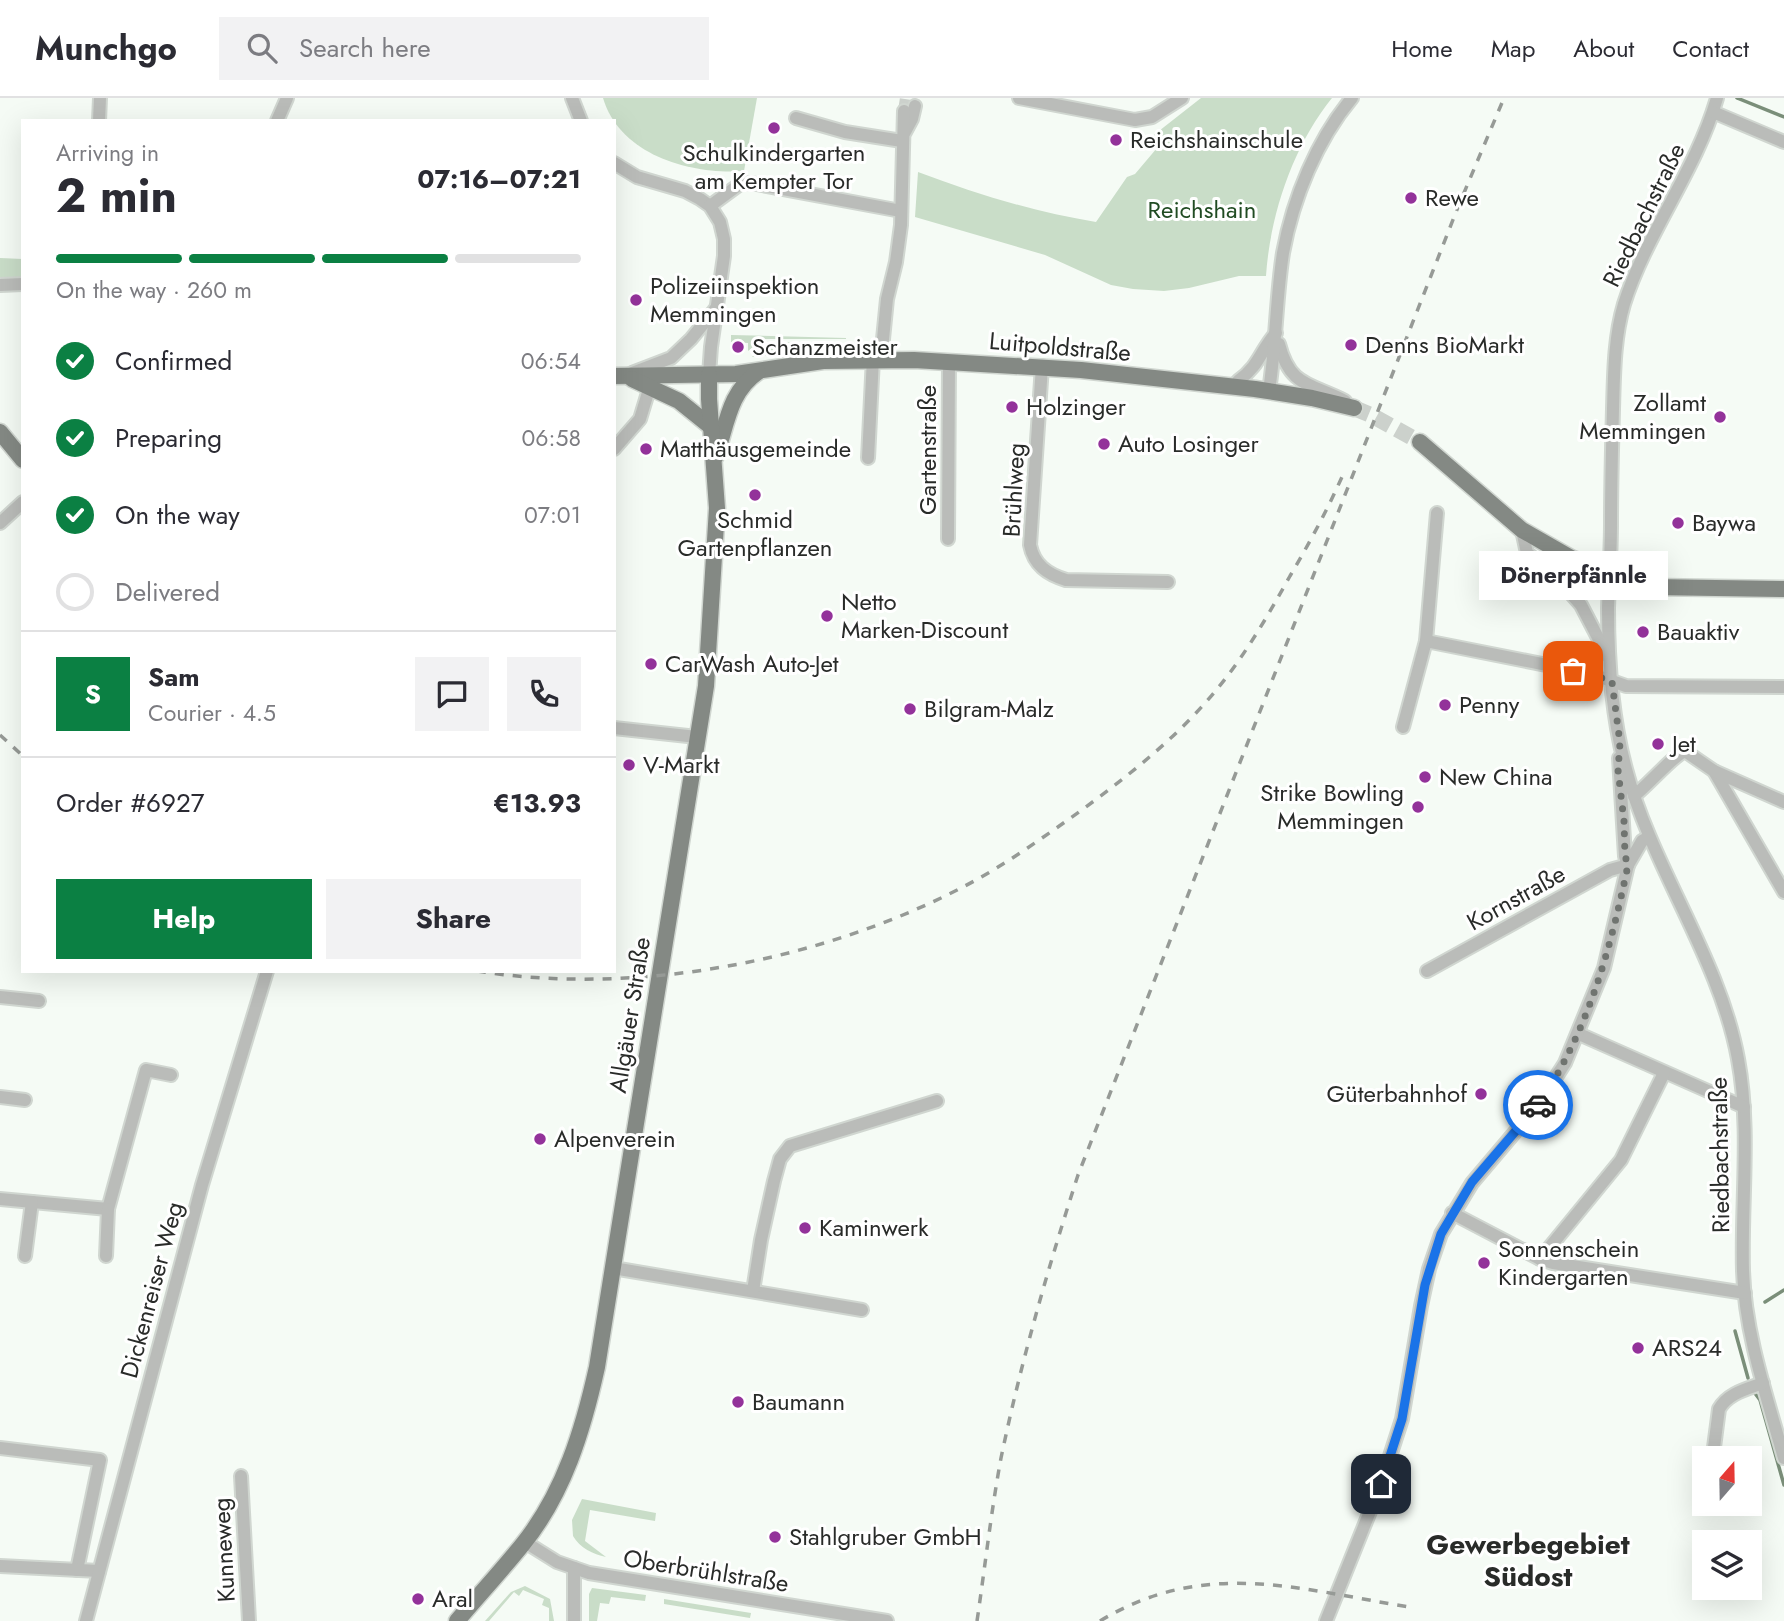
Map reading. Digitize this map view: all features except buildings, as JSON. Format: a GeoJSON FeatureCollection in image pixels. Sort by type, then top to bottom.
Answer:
{"type":"FeatureCollection","features":[{"type":"Feature","properties":{"kind":"main road","name":"Luitpoldstraße"},"geometry":{"type":"LineString","coordinates":[[620,376],[709,375],[823,361],[949,361],[1042,366],[1269,391],[1354,408]]}},
{"type":"Feature","properties":{"kind":"main road"},"geometry":{"type":"LineString","coordinates":[[715,460],[736,394],[747,380],[760,370]]}},
{"type":"Feature","properties":{"kind":"main road","name":"Allgäuer Straße"},"geometry":{"type":"LineString","coordinates":[[457,1621],[524,1542],[558,1488],[586,1416],[613,1268],[706,686],[717,509],[709,375]]}},
{"type":"Feature","properties":{"kind":"main road"},"geometry":{"type":"LineString","coordinates":[[620,376],[650,386],[679,401],[710,426]]}},
{"type":"Feature","properties":{"kind":"main road"},"geometry":{"type":"LineString","coordinates":[[1218,386],[1238,380]]}},
{"type":"Feature","properties":{"kind":"main road"},"geometry":{"type":"LineString","coordinates":[[0,432],[21,458]]}},
{"type":"Feature","properties":{"kind":"main road"},"geometry":{"type":"LineString","coordinates":[[1420,442],[1522,530],[1551,548],[1609,574],[1652,587],[1784,589]]}},
{"type":"Feature","properties":{"kind":"street"},"geometry":{"type":"LineString","coordinates":[[99,119],[100,98]]}},
{"type":"Feature","properties":{"kind":"street"},"geometry":{"type":"LineString","coordinates":[[278,119],[287,98]]}},
{"type":"Feature","properties":{"kind":"street"},"geometry":{"type":"LineString","coordinates":[[572,98],[580,119]]}},
{"type":"Feature","properties":{"kind":"street"},"geometry":{"type":"LineString","coordinates":[[1019,98],[1135,120],[1160,113],[1182,98]]}},
{"type":"Feature","properties":{"kind":"street"},"geometry":{"type":"LineString","coordinates":[[1090,112],[1093,98]]}},
{"type":"Feature","properties":{"kind":"street"},"geometry":{"type":"LineString","coordinates":[[1269,391],[1282,264],[1291,221],[1316,155],[1352,98]]}},
{"type":"Feature","properties":{"kind":"street","name":"Riedbachstraße"},"geometry":{"type":"LineString","coordinates":[[1717,98],[1701,144],[1638,267],[1621,314],[1614,380],[1608,608],[1612,682],[1620,743],[1633,796],[1725,1012],[1738,1058],[1744,1107],[1745,1293],[1763,1383],[1784,1458]]}},
{"type":"Feature","properties":{"kind":"street"},"geometry":{"type":"LineString","coordinates":[[868,458],[877,359],[896,262],[901,211],[902,140],[912,104]]}},
{"type":"Feature","properties":{"kind":"street"},"geometry":{"type":"LineString","coordinates":[[1713,112],[1784,142]]}},
{"type":"Feature","properties":{"kind":"street"},"geometry":{"type":"LineString","coordinates":[[796,118],[845,132],[902,140]]}},
{"type":"Feature","properties":{"kind":"street"},"geometry":{"type":"LineString","coordinates":[[616,164],[637,177],[685,191],[710,206],[720,222],[724,256],[709,375]]}},
{"type":"Feature","properties":{"kind":"street"},"geometry":{"type":"LineString","coordinates":[[710,206],[740,184],[751,183],[901,211]]}},
{"type":"Feature","properties":{"kind":"street"},"geometry":{"type":"LineString","coordinates":[[0,285],[21,284]]}},
{"type":"Feature","properties":{"kind":"street"},"geometry":{"type":"LineString","coordinates":[[620,376],[671,358],[691,339],[717,306]]}},
{"type":"Feature","properties":{"kind":"street"},"geometry":{"type":"LineString","coordinates":[[1238,380],[1256,365],[1268,341],[1276,333]]}},
{"type":"Feature","properties":{"kind":"street"},"geometry":{"type":"LineString","coordinates":[[1276,333],[1283,363],[1292,374],[1303,383],[1344,400],[1354,408]]}},
{"type":"Feature","properties":{"kind":"street","name":"Gartenstraße"},"geometry":{"type":"LineString","coordinates":[[948,539],[949,361]]}},
{"type":"Feature","properties":{"kind":"street","name":"Brühlweg"},"geometry":{"type":"LineString","coordinates":[[1042,366],[1030,545],[1032,554],[1039,566],[1066,580],[1168,582]]}},
{"type":"Feature","properties":{"kind":"street"},"geometry":{"type":"LineString","coordinates":[[616,447],[640,419],[650,386]]}},
{"type":"Feature","properties":{"kind":"street"},"geometry":{"type":"LineString","coordinates":[[0,523],[21,504]]}},
{"type":"Feature","properties":{"kind":"street"},"geometry":{"type":"LineString","coordinates":[[1403,727],[1426,641],[1437,513]]}},
{"type":"Feature","properties":{"kind":"street"},"geometry":{"type":"LineString","coordinates":[[1522,530],[1527,553],[1555,576],[1581,605],[1611,663]]}},
{"type":"Feature","properties":{"kind":"street"},"geometry":{"type":"LineString","coordinates":[[1426,641],[1592,674],[1626,686],[1784,687]]}},
{"type":"Feature","properties":{"kind":"street"},"geometry":{"type":"LineString","coordinates":[[616,728],[697,737]]}},
{"type":"Feature","properties":{"kind":"street","name":"Riedbachstraße"},"geometry":{"type":"LineString","coordinates":[[1620,743],[1618,770],[1628,865]]}},
{"type":"Feature","properties":{"kind":"street"},"geometry":{"type":"LineString","coordinates":[[1633,796],[1682,751],[1695,756],[1714,771],[1784,802]]}},
{"type":"Feature","properties":{"kind":"street"},"geometry":{"type":"LineString","coordinates":[[1714,771],[1784,892]]}},
{"type":"Feature","properties":{"kind":"street"},"geometry":{"type":"LineString","coordinates":[[1326,1621],[1377,1496],[1402,1419],[1425,1285],[1441,1234],[1472,1182],[1538,1105],[1565,1063],[1604,968],[1628,865],[1642,841],[1649,837]]}},
{"type":"Feature","properties":{"kind":"street","name":"Kornstraße"},"geometry":{"type":"LineString","coordinates":[[1427,971],[1610,870],[1628,865]]}},
{"type":"Feature","properties":{"kind":"street","name":"Dickenreiser Weg"},"geometry":{"type":"LineString","coordinates":[[86,1621],[202,1185],[266,973]]}},
{"type":"Feature","properties":{"kind":"street"},"geometry":{"type":"LineString","coordinates":[[0,997],[39,1001]]}},
{"type":"Feature","properties":{"kind":"street"},"geometry":{"type":"LineString","coordinates":[[1579,1034],[1744,1107]]}},
{"type":"Feature","properties":{"kind":"street"},"geometry":{"type":"LineString","coordinates":[[106,1256],[108,1209],[146,1070],[171,1075]]}},
{"type":"Feature","properties":{"kind":"street"},"geometry":{"type":"LineString","coordinates":[[1540,1259],[1621,1160],[1664,1073]]}},
{"type":"Feature","properties":{"kind":"street"},"geometry":{"type":"LineString","coordinates":[[0,1097],[24,1100]]}},
{"type":"Feature","properties":{"kind":"street"},"geometry":{"type":"LineString","coordinates":[[753,1291],[774,1181],[780,1159],[790,1146],[937,1101]]}},
{"type":"Feature","properties":{"kind":"street"},"geometry":{"type":"LineString","coordinates":[[0,1199],[108,1209]]}},
{"type":"Feature","properties":{"kind":"street"},"geometry":{"type":"LineString","coordinates":[[25,1256],[32,1202]]}},
{"type":"Feature","properties":{"kind":"street"},"geometry":{"type":"LineString","coordinates":[[1452,1213],[1540,1259],[1601,1272],[1745,1293]]}},
{"type":"Feature","properties":{"kind":"street"},"geometry":{"type":"LineString","coordinates":[[613,1268],[862,1310]]}},
{"type":"Feature","properties":{"kind":"street"},"geometry":{"type":"LineString","coordinates":[[1714,1446],[1722,1404],[1737,1392],[1763,1383]]}},
{"type":"Feature","properties":{"kind":"street"},"geometry":{"type":"LineString","coordinates":[[0,1448],[100,1460],[77,1570]]}},
{"type":"Feature","properties":{"kind":"street","name":"Kunneweg"},"geometry":{"type":"LineString","coordinates":[[241,1476],[249,1621]]}},
{"type":"Feature","properties":{"kind":"street","name":"Oberbrühlstraße"},"geometry":{"type":"LineString","coordinates":[[524,1542],[574,1569],[645,1583],[887,1621]]}},
{"type":"Feature","properties":{"kind":"street"},"geometry":{"type":"LineString","coordinates":[[0,1566],[99,1571]]}},
{"type":"Feature","properties":{"kind":"street"},"geometry":{"type":"LineString","coordinates":[[574,1569],[575,1621]]}},
{"type":"Feature","properties":{"kind":"green space"},"geometry":{"type":"Polygon","coordinates":[[[603,98],[757,98],[744,171],[702,169],[680,165],[660,157],[625,134],[616,119],[612,118],[603,98]]]}},
{"type":"Feature","properties":{"kind":"green space","name":"Reichshain"},"geometry":{"type":"Polygon","coordinates":[[[1201,98],[1332,98],[1306,137],[1286,182],[1273,229],[1266,276],[1239,276],[1164,291],[1133,289],[1111,285],[1045,255],[915,217],[918,172],[1006,202],[1096,222],[1127,177],[1135,174],[1157,148],[1150,138],[1201,98]]]}},
{"type":"Feature","properties":{"kind":"green space"},"geometry":{"type":"Polygon","coordinates":[[[0,258],[21,259],[21,278],[0,277],[0,258]]]}},
{"type":"Feature","properties":{"kind":"green space"},"geometry":{"type":"Polygon","coordinates":[[[731,335],[846,339],[764,339],[748,351],[748,343],[731,342],[731,335]]]}},
{"type":"Feature","properties":{"kind":"green space"},"geometry":{"type":"Polygon","coordinates":[[[821,343],[857,351],[820,350],[752,357],[763,344],[821,343]]]}},
{"type":"Feature","properties":{"kind":"green space"},"geometry":{"type":"Polygon","coordinates":[[[582,1499],[656,1513],[655,1521],[590,1510],[585,1541],[606,1557],[601,1556],[583,1547],[573,1536],[572,1520],[582,1499]]]}},
{"type":"Feature","properties":{"kind":"green space"},"geometry":{"type":"Polygon","coordinates":[[[525,1586],[550,1599],[554,1621],[549,1621],[549,1608],[542,1605],[544,1599],[523,1590],[519,1596],[514,1592],[489,1621],[485,1621],[511,1592],[525,1586]]]}},
{"type":"Feature","properties":{"kind":"green space"},"geometry":{"type":"Polygon","coordinates":[[[592,1588],[646,1595],[645,1601],[611,1597],[609,1604],[600,1603],[597,1621],[589,1621],[589,1594],[592,1588]]]}},
{"type":"Feature","properties":{"kind":"green space"},"geometry":{"type":"Polygon","coordinates":[[[664,1599],[751,1613],[750,1618],[664,1604],[664,1599]]]}},
{"type":"Feature","properties":{"kind":"waterway"},"geometry":{"type":"LineString","coordinates":[[1737,98],[1784,117]]}},
{"type":"Feature","properties":{"kind":"waterway"},"geometry":{"type":"LineString","coordinates":[[1765,1302],[1784,1290]]}},
{"type":"Feature","properties":{"kind":"waterway"},"geometry":{"type":"LineString","coordinates":[[1735,1331],[1748,1378]]}},
{"type":"Feature","properties":{"kind":"waterway"},"geometry":{"type":"LineString","coordinates":[[1754,1392],[1760,1400],[1784,1485]]}},
{"type":"Feature","properties":{"kind":"tunnel"},"geometry":{"type":"LineString","coordinates":[[904,111],[906,98]]}},
{"type":"Feature","properties":{"kind":"tunnel"},"geometry":{"type":"LineString","coordinates":[[1354,408],[1420,442]]}},
{"type":"Feature","properties":{"kind":"railway"},"geometry":{"type":"LineString","coordinates":[[977,1621],[994,1499],[1017,1386],[1078,1175],[1458,207],[1504,98]]}},
{"type":"Feature","properties":{"kind":"railway"},"geometry":{"type":"LineString","coordinates":[[494,973],[537,978],[599,979],[725,967],[847,936],[906,914],[976,880],[1036,842],[1113,787],[1161,747],[1206,702],[1230,673],[1261,626],[1312,537],[1345,470]]}},
{"type":"Feature","properties":{"kind":"railway"},"geometry":{"type":"LineString","coordinates":[[0,735],[21,754]]}},
{"type":"Feature","properties":{"kind":"railway"},"geometry":{"type":"LineString","coordinates":[[1100,1621],[1139,1602],[1177,1590],[1214,1584],[1290,1587],[1409,1607]]}},
{"type":"Feature","properties":{"kind":"way so far"},"geometry":{"type":"LineString","coordinates":[[1538,1105],[1565,1063],[1592,1002],[1609,951],[1628,865],[1618,770],[1620,743],[1612,682],[1592,674],[1573,671]]}},
{"type":"Feature","properties":{"kind":"place","name":"Schulkindergarten am Kempter Tor"},"geometry":{"type":"Point","coordinates":[774,128]}},
{"type":"Feature","properties":{"kind":"place","name":"Reichshainschule"},"geometry":{"type":"Point","coordinates":[1116,140]}},
{"type":"Feature","properties":{"kind":"place","name":"Rewe"},"geometry":{"type":"Point","coordinates":[1411,198]}},
{"type":"Feature","properties":{"kind":"place","name":"Polizeiinspektion Memmingen"},"geometry":{"type":"Point","coordinates":[636,300]}},
{"type":"Feature","properties":{"kind":"place","name":"Denns BioMarkt"},"geometry":{"type":"Point","coordinates":[1351,345]}},
{"type":"Feature","properties":{"kind":"place","name":"Schanzmeister"},"geometry":{"type":"Point","coordinates":[738,347]}},
{"type":"Feature","properties":{"kind":"place","name":"Holzinger"},"geometry":{"type":"Point","coordinates":[1012,407]}},
{"type":"Feature","properties":{"kind":"place","name":"Zollamt Memmingen"},"geometry":{"type":"Point","coordinates":[1720,417]}},
{"type":"Feature","properties":{"kind":"place","name":"Auto Losinger"},"geometry":{"type":"Point","coordinates":[1104,444]}},
{"type":"Feature","properties":{"kind":"place","name":"Matthäusgemeinde"},"geometry":{"type":"Point","coordinates":[646,449]}},
{"type":"Feature","properties":{"kind":"place","name":"Schmid Gartenpflanzen"},"geometry":{"type":"Point","coordinates":[755,495]}},
{"type":"Feature","properties":{"kind":"place","name":"Baywa"},"geometry":{"type":"Point","coordinates":[1678,523]}},
{"type":"Feature","properties":{"kind":"place","name":"Netto Marken-Discount"},"geometry":{"type":"Point","coordinates":[827,616]}},
{"type":"Feature","properties":{"kind":"place","name":"Bauaktiv"},"geometry":{"type":"Point","coordinates":[1643,632]}},
{"type":"Feature","properties":{"kind":"place","name":"CarWash Auto-Jet"},"geometry":{"type":"Point","coordinates":[651,664]}},
{"type":"Feature","properties":{"kind":"place","name":"Dönerpfännle"},"geometry":{"type":"Point","coordinates":[1573,671]}},
{"type":"Feature","properties":{"kind":"place","name":"Penny"},"geometry":{"type":"Point","coordinates":[1445,705]}},
{"type":"Feature","properties":{"kind":"place","name":"Bilgram-Malz"},"geometry":{"type":"Point","coordinates":[910,709]}},
{"type":"Feature","properties":{"kind":"place","name":"Jet"},"geometry":{"type":"Point","coordinates":[1658,744]}},
{"type":"Feature","properties":{"kind":"place","name":"V-Markt"},"geometry":{"type":"Point","coordinates":[629,765]}},
{"type":"Feature","properties":{"kind":"place","name":"New China"},"geometry":{"type":"Point","coordinates":[1425,777]}},
{"type":"Feature","properties":{"kind":"place","name":"Strike Bowling Memmingen"},"geometry":{"type":"Point","coordinates":[1418,807]}},
{"type":"Feature","properties":{"kind":"place","name":"Güterbahnhof"},"geometry":{"type":"Point","coordinates":[1481,1094]}},
{"type":"Feature","properties":{"kind":"place","name":"Alpenverein"},"geometry":{"type":"Point","coordinates":[540,1139]}},
{"type":"Feature","properties":{"kind":"place","name":"Kaminwerk"},"geometry":{"type":"Point","coordinates":[805,1228]}},
{"type":"Feature","properties":{"kind":"place","name":"Sonnenschein Kindergarten"},"geometry":{"type":"Point","coordinates":[1484,1263]}},
{"type":"Feature","properties":{"kind":"place","name":"ARS24"},"geometry":{"type":"Point","coordinates":[1638,1348]}},
{"type":"Feature","properties":{"kind":"place","name":"Baumann"},"geometry":{"type":"Point","coordinates":[738,1402]}},
{"type":"Feature","properties":{"kind":"place","name":"Stahlgruber GmbH"},"geometry":{"type":"Point","coordinates":[775,1537]}},
{"type":"Feature","properties":{"kind":"place","name":"Aral"},"geometry":{"type":"Point","coordinates":[418,1599]}},
{"type":"Feature","properties":{"kind":"district","name":"Gewerbegebiet Südost"},"geometry":{"type":"Point","coordinates":[1528,1560]}},
{"type":"Feature","properties":{"kind":"route"},"geometry":{"type":"LineString","coordinates":[[1381,1484],[1402,1419],[1420,1306],[1441,1234],[1472,1182],[1538,1105]]}}]}
